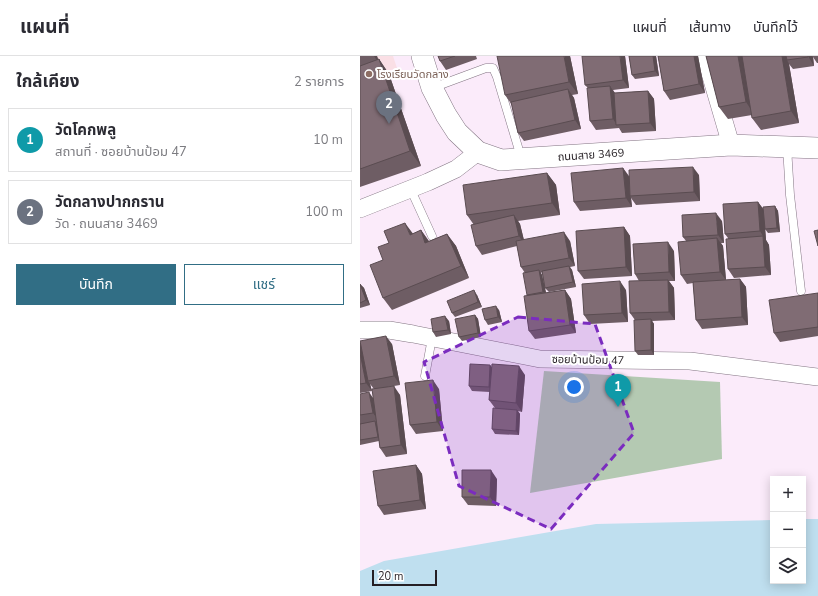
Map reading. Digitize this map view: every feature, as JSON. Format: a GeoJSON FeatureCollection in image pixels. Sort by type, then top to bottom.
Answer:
{"type":"FeatureCollection","features":[{"type":"Feature","properties":{"kind":"street","name":"ถนนสาย 3469"},"geometry":{"type":"LineString","coordinates":[[422,56],[432,88],[457,132],[478,152],[501,160],[731,145],[818,148]]}},
{"type":"Feature","properties":{"kind":"street"},"geometry":{"type":"LineString","coordinates":[[705,56],[731,145]]}},
{"type":"Feature","properties":{"kind":"street"},"geometry":{"type":"LineString","coordinates":[[360,209],[411,190],[456,169],[478,152]]}},
{"type":"Feature","properties":{"kind":"street","name":"ซอยบ้านป้อม 47"},"geometry":{"type":"LineString","coordinates":[[360,330],[390,330],[540,359],[690,361],[818,376]]}},
{"type":"Feature","properties":{"kind":"lane"},"geometry":{"type":"LineString","coordinates":[[432,88],[486,68],[493,68],[522,159]]}},
{"type":"Feature","properties":{"kind":"lane"},"geometry":{"type":"LineString","coordinates":[[787,146],[790,195],[801,290]]}},
{"type":"Feature","properties":{"kind":"lane"},"geometry":{"type":"LineString","coordinates":[[411,190],[432,236]]}},
{"type":"Feature","properties":{"kind":"lane"},"geometry":{"type":"LineString","coordinates":[[425,376],[432,338]]}},
{"type":"Feature","properties":{"kind":"highlighted area"},"geometry":{"type":"Polygon","coordinates":[[[518,317],[595,324],[634,433],[551,529],[459,486],[424,362],[518,317]]]}},
{"type":"Feature","properties":{"kind":"shaded area","name":"โรงเรียนวัดกลาง"},"geometry":{"type":"Polygon","coordinates":[[[360,56],[393,56],[397,68],[360,80],[360,56]]]}},
{"type":"Feature","properties":{"kind":"green space"},"geometry":{"type":"Polygon","coordinates":[[[544,371],[720,382],[722,459],[530,493],[544,371]]]}},
{"type":"Feature","properties":{"kind":"water"},"geometry":{"type":"Polygon","coordinates":[[[806,519],[818,519],[818,596],[360,596],[360,571],[384,561],[596,524],[770,520],[770,584],[806,584],[806,519]]]}},
{"type":"Feature","properties":{"kind":"building"},"geometry":{"type":"Polygon","coordinates":[[[438,56],[455,56],[440,61],[438,56]]]}},
{"type":"Feature","properties":{"kind":"building"},"geometry":{"type":"Polygon","coordinates":[[[497,56],[564,56],[569,82],[505,95],[497,56]]]}},
{"type":"Feature","properties":{"kind":"building"},"geometry":{"type":"Polygon","coordinates":[[[582,56],[620,56],[623,80],[585,85],[582,56]]]}},
{"type":"Feature","properties":{"kind":"building"},"geometry":{"type":"Polygon","coordinates":[[[629,56],[653,56],[655,71],[632,75],[629,56]]]}},
{"type":"Feature","properties":{"kind":"building"},"geometry":{"type":"Polygon","coordinates":[[[658,56],[694,56],[699,84],[664,91],[658,56]]]}},
{"type":"Feature","properties":{"kind":"building"},"geometry":{"type":"Polygon","coordinates":[[[706,56],[738,56],[746,102],[719,107],[706,56]]]}},
{"type":"Feature","properties":{"kind":"building"},"geometry":{"type":"Polygon","coordinates":[[[742,56],[782,56],[791,111],[752,118],[742,56]]]}},
{"type":"Feature","properties":{"kind":"building"},"geometry":{"type":"Polygon","coordinates":[[[786,56],[808,56],[808,57],[787,60],[786,56]]]}},
{"type":"Feature","properties":{"kind":"building"},"geometry":{"type":"Polygon","coordinates":[[[379,59],[410,151],[360,169],[360,66],[379,59]]]}},
{"type":"Feature","properties":{"kind":"building"},"geometry":{"type":"Polygon","coordinates":[[[610,86],[613,119],[590,121],[587,88],[610,86]]]}},
{"type":"Feature","properties":{"kind":"building"},"geometry":{"type":"Polygon","coordinates":[[[568,89],[575,120],[518,133],[511,102],[568,89]]]}},
{"type":"Feature","properties":{"kind":"building"},"geometry":{"type":"Polygon","coordinates":[[[648,91],[650,123],[616,125],[614,93],[648,91]]]}},
{"type":"Feature","properties":{"kind":"building"},"geometry":{"type":"Polygon","coordinates":[[[693,167],[694,192],[630,196],[629,170],[693,167]]]}},
{"type":"Feature","properties":{"kind":"building"},"geometry":{"type":"Polygon","coordinates":[[[623,168],[626,198],[574,202],[571,173],[623,168]]]}},
{"type":"Feature","properties":{"kind":"building"},"geometry":{"type":"Polygon","coordinates":[[[547,173],[552,203],[467,215],[463,185],[547,173]]]}},
{"type":"Feature","properties":{"kind":"building"},"geometry":{"type":"Polygon","coordinates":[[[758,202],[760,231],[725,234],[723,204],[758,202]]]}},
{"type":"Feature","properties":{"kind":"building"},"geometry":{"type":"Polygon","coordinates":[[[775,206],[777,228],[765,229],[763,207],[775,206]]]}},
{"type":"Feature","properties":{"kind":"building"},"geometry":{"type":"Polygon","coordinates":[[[716,213],[718,235],[683,237],[682,215],[716,213]]]}},
{"type":"Feature","properties":{"kind":"building"},"geometry":{"type":"Polygon","coordinates":[[[514,215],[519,236],[476,246],[471,225],[514,215]]]}},
{"type":"Feature","properties":{"kind":"building"},"geometry":{"type":"Polygon","coordinates":[[[405,223],[410,235],[421,230],[425,243],[447,234],[461,266],[383,298],[370,265],[383,260],[378,247],[389,243],[384,231],[405,223]]]}},
{"type":"Feature","properties":{"kind":"building"},"geometry":{"type":"Polygon","coordinates":[[[624,227],[626,267],[578,271],[576,231],[624,227]]]}},
{"type":"Feature","properties":{"kind":"building"},"geometry":{"type":"Polygon","coordinates":[[[818,230],[818,246],[814,231],[818,230]]]}},
{"type":"Feature","properties":{"kind":"building"},"geometry":{"type":"Polygon","coordinates":[[[564,232],[569,258],[521,267],[516,241],[564,232]]]}},
{"type":"Feature","properties":{"kind":"building"},"geometry":{"type":"Polygon","coordinates":[[[763,236],[765,267],[728,269],[726,239],[763,236]]]}},
{"type":"Feature","properties":{"kind":"building"},"geometry":{"type":"Polygon","coordinates":[[[717,238],[720,272],[681,275],[678,242],[717,238]]]}},
{"type":"Feature","properties":{"kind":"building"},"geometry":{"type":"Polygon","coordinates":[[[668,242],[669,272],[635,274],[633,244],[668,242]]]}},
{"type":"Feature","properties":{"kind":"building"},"geometry":{"type":"Polygon","coordinates":[[[569,266],[573,282],[545,288],[542,271],[569,266]]]}},
{"type":"Feature","properties":{"kind":"building"},"geometry":{"type":"Polygon","coordinates":[[[539,270],[543,292],[527,295],[523,273],[539,270]]]}},
{"type":"Feature","properties":{"kind":"building"},"geometry":{"type":"Polygon","coordinates":[[[740,279],[742,317],[696,320],[693,282],[740,279]]]}},
{"type":"Feature","properties":{"kind":"building"},"geometry":{"type":"Polygon","coordinates":[[[668,280],[669,312],[630,313],[629,281],[668,280]]]}},
{"type":"Feature","properties":{"kind":"building"},"geometry":{"type":"Polygon","coordinates":[[[620,281],[622,313],[584,315],[582,284],[620,281]]]}},
{"type":"Feature","properties":{"kind":"building"},"geometry":{"type":"Polygon","coordinates":[[[360,284],[366,300],[360,303],[360,284]]]}},
{"type":"Feature","properties":{"kind":"building"},"geometry":{"type":"Polygon","coordinates":[[[474,290],[478,302],[452,313],[447,301],[474,290]]]}},
{"type":"Feature","properties":{"kind":"building"},"geometry":{"type":"Polygon","coordinates":[[[565,290],[570,325],[529,331],[524,296],[565,290]]]}},
{"type":"Feature","properties":{"kind":"building"},"geometry":{"type":"Polygon","coordinates":[[[818,293],[818,327],[774,333],[769,300],[818,293]]]}},
{"type":"Feature","properties":{"kind":"building"},"geometry":{"type":"Polygon","coordinates":[[[496,306],[498,317],[485,320],[482,309],[496,306]]]}},
{"type":"Feature","properties":{"kind":"building"},"geometry":{"type":"Polygon","coordinates":[[[475,315],[478,333],[459,337],[455,319],[475,315]]]}},
{"type":"Feature","properties":{"kind":"building"},"geometry":{"type":"Polygon","coordinates":[[[445,316],[448,330],[433,332],[431,319],[445,316]]]}},
{"type":"Feature","properties":{"kind":"building"},"geometry":{"type":"Polygon","coordinates":[[[651,319],[651,350],[635,351],[634,320],[651,319]]]}},
{"type":"Feature","properties":{"kind":"building"},"geometry":{"type":"Polygon","coordinates":[[[386,336],[394,376],[368,381],[360,341],[386,336]]]}},
{"type":"Feature","properties":{"kind":"building"},"geometry":{"type":"Polygon","coordinates":[[[360,353],[366,383],[360,384],[360,353]]]}},
{"type":"Feature","properties":{"kind":"building"},"geometry":{"type":"Polygon","coordinates":[[[470,364],[490,365],[489,387],[469,386],[470,364]]]}},
{"type":"Feature","properties":{"kind":"building"},"geometry":{"type":"Polygon","coordinates":[[[492,364],[519,366],[516,403],[489,400],[492,364]]]}},
{"type":"Feature","properties":{"kind":"building"},"geometry":{"type":"Polygon","coordinates":[[[433,380],[437,422],[410,425],[405,383],[433,380]]]}},
{"type":"Feature","properties":{"kind":"building"},"geometry":{"type":"Polygon","coordinates":[[[394,386],[401,445],[380,448],[372,389],[394,386]]]}},
{"type":"Feature","properties":{"kind":"building"},"geometry":{"type":"Polygon","coordinates":[[[369,392],[373,413],[360,415],[360,394],[369,392]]]}},
{"type":"Feature","properties":{"kind":"building"},"geometry":{"type":"Polygon","coordinates":[[[493,408],[517,410],[516,431],[492,429],[493,408]]]}},
{"type":"Feature","properties":{"kind":"building"},"geometry":{"type":"Polygon","coordinates":[[[375,421],[378,437],[360,440],[360,424],[375,421]]]}},
{"type":"Feature","properties":{"kind":"building"},"geometry":{"type":"Polygon","coordinates":[[[416,465],[420,500],[378,506],[373,471],[416,465]]]}},
{"type":"Feature","properties":{"kind":"building"},"geometry":{"type":"Polygon","coordinates":[[[462,470],[491,470],[490,497],[462,497],[462,470]]]}},
{"type":"Feature","properties":{"kind":"place","name":"โรงเรียนวัดกลาง"},"geometry":{"type":"Point","coordinates":[369,74]}},
{"type":"Feature","properties":{"kind":"place","name":"วัดกลางปากกราน"},"geometry":{"type":"Point","coordinates":[389,124]}},
{"type":"Feature","properties":{"kind":"place","name":"วัดโคกพลู"},"geometry":{"type":"Point","coordinates":[618,407]}}]}
